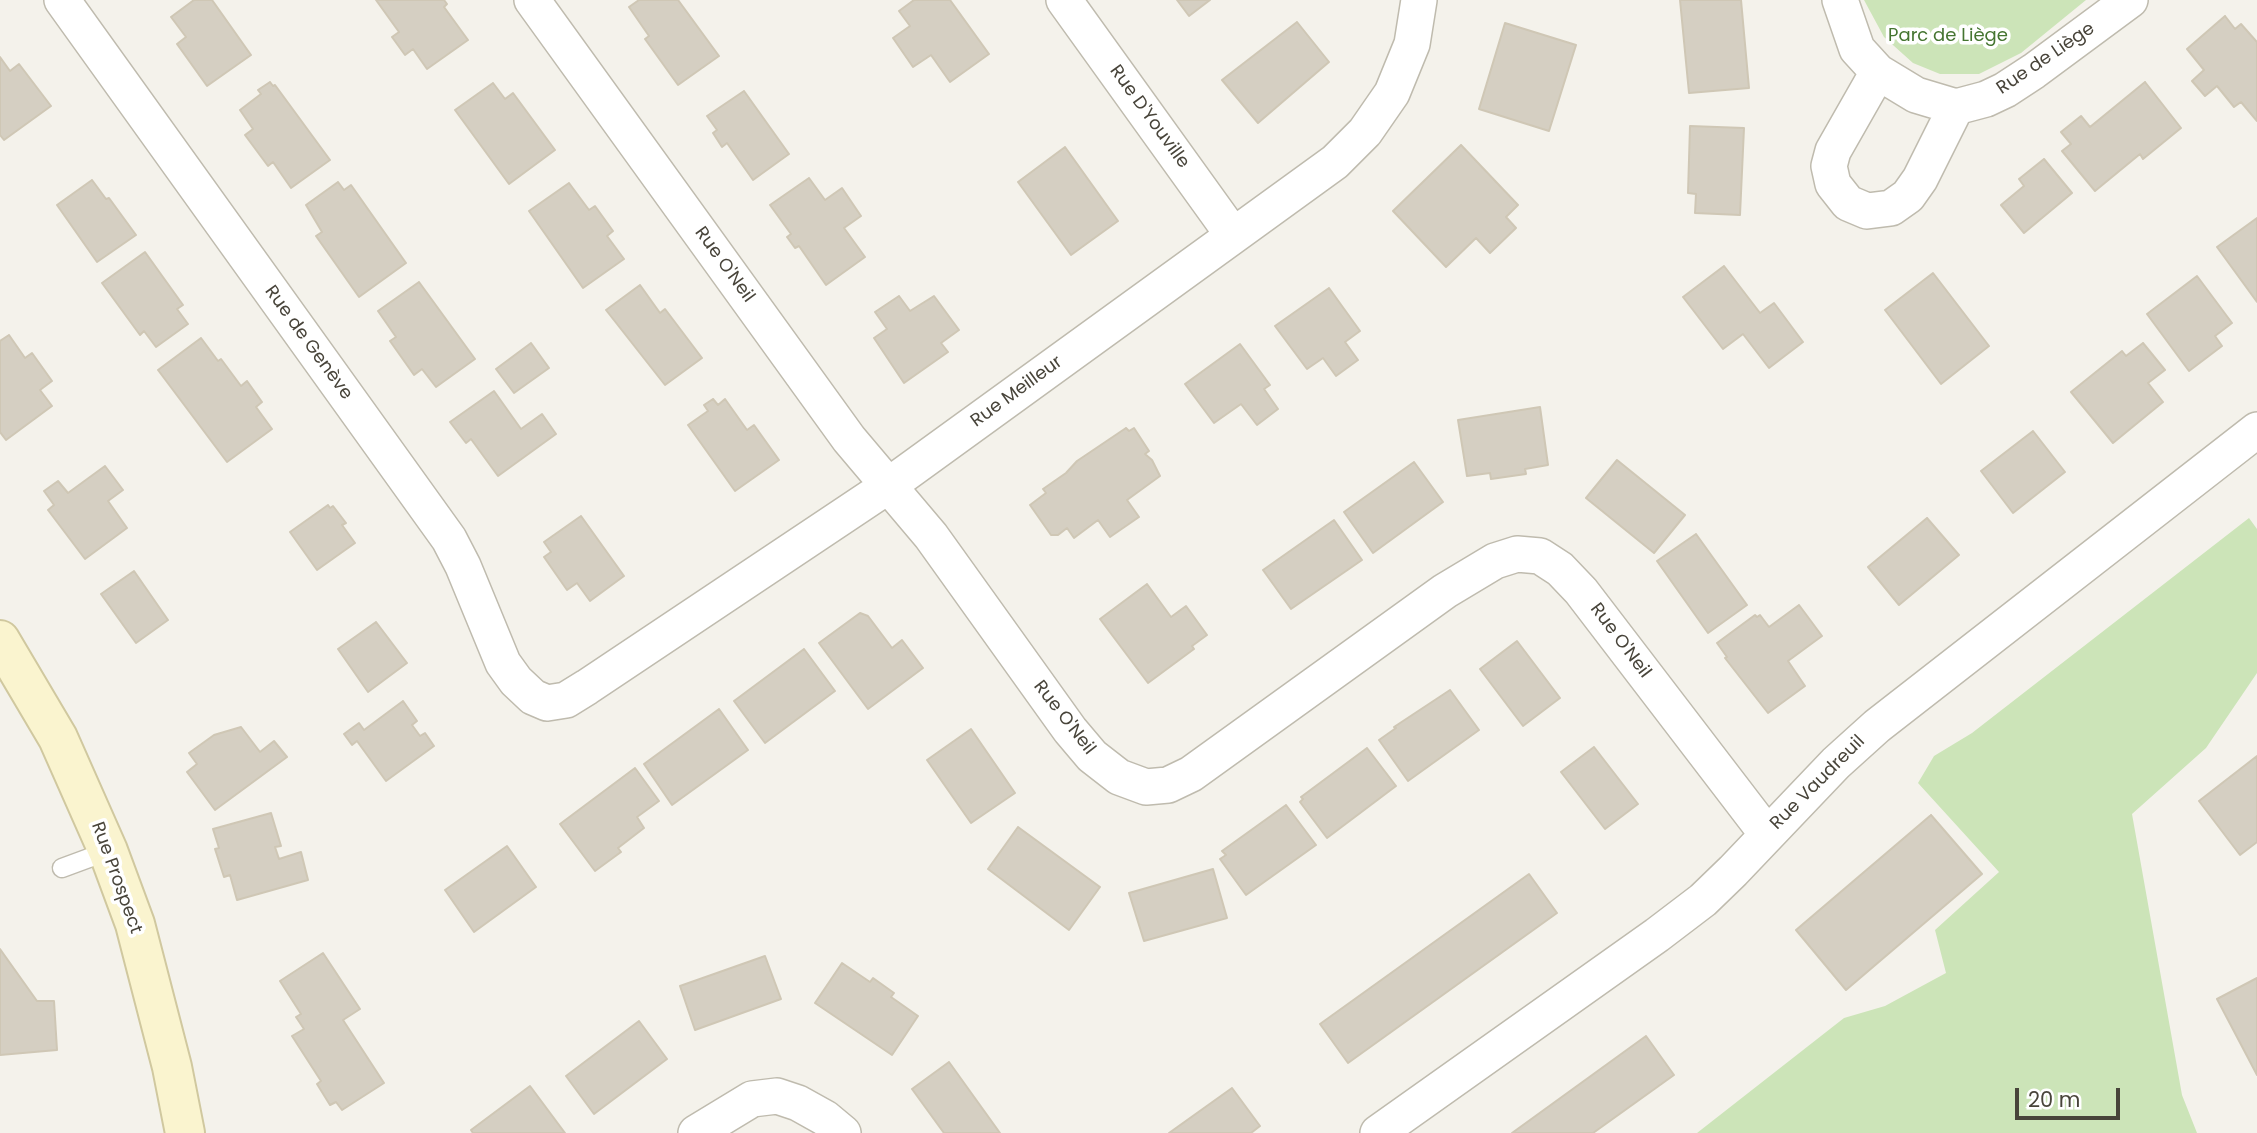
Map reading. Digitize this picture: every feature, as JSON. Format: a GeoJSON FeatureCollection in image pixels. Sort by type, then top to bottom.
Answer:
{"type":"FeatureCollection","features":[{"type":"Feature","properties":{"kind":"street","name":"Rue de Genève"},"geometry":{"type":"LineString","coordinates":[[62,0],[449,538],[503,663],[516,681],[533,697]]}},
{"type":"Feature","properties":{"kind":"street","name":"Rue O'Neil"},"geometry":{"type":"LineString","coordinates":[[533,0],[849,439],[931,536],[1070,730],[1092,756],[1119,777],[1146,787],[1168,785],[1191,774],[1445,591],[1495,561],[1517,554],[1540,556],[1560,569],[1581,591],[1767,834]]}},
{"type":"Feature","properties":{"kind":"street","name":"Rue D'Youville"},"geometry":{"type":"LineString","coordinates":[[1064,0],[1233,235]]}},
{"type":"Feature","properties":{"kind":"street","name":"Rue Meilleur"},"geometry":{"type":"LineString","coordinates":[[533,697],[547,703],[566,700],[888,486],[1335,162],[1365,132],[1392,93],[1412,44],[1419,0]]}},
{"type":"Feature","properties":{"kind":"street"},"geometry":{"type":"LineString","coordinates":[[1840,0],[1857,49],[1878,72],[1916,95],[1956,107],[1920,179],[1908,196],[1891,208],[1867,211],[1848,204],[1833,184],[1829,166],[1833,150],[1878,72]]}},
{"type":"Feature","properties":{"kind":"street","name":"Rue de Liège"},"geometry":{"type":"LineString","coordinates":[[1956,107],[1986,99],[2005,90],[2130,0]]}},
{"type":"Feature","properties":{"kind":"street","name":"Rue Vaudreuil"},"geometry":{"type":"LineString","coordinates":[[1378,1133],[1703,900],[1836,763],[1886,719],[2257,430]]}},
{"type":"Feature","properties":{"kind":"street","name":"Rue Prospect"},"geometry":{"type":"LineString","coordinates":[[0,640],[58,738],[108,851],[135,923],[186,1133]]}},
{"type":"Feature","properties":{"kind":"street"},"geometry":{"type":"LineString","coordinates":[[696,1133],[752,1099],[777,1096],[816,1113],[843,1133]]}},
{"type":"Feature","properties":{"kind":"lane"},"geometry":{"type":"LineString","coordinates":[[62,868],[108,851]]}},
{"type":"Feature","properties":{"kind":"green space","name":"Parc de Liège"},"geometry":{"type":"Polygon","coordinates":[[[1864,0],[2086,0],[2021,53],[1979,74],[1940,74],[1913,63],[1884,37],[1864,0]]]}},
{"type":"Feature","properties":{"kind":"green space"},"geometry":{"type":"Polygon","coordinates":[[[2249,518],[2257,529],[2257,673],[2206,748],[2132,814],[2182,1095],[2197,1133],[1697,1133],[1844,1018],[1885,1006],[1946,973],[1935,930],[1999,872],[1918,783],[1934,756],[1972,733],[2249,518]]]}},
{"type":"Feature","properties":{"kind":"building"},"geometry":{"type":"Polygon","coordinates":[[[194,0],[212,0],[251,55],[207,86],[177,44],[186,37],[171,17],[194,0]]]}},
{"type":"Feature","properties":{"kind":"building"},"geometry":{"type":"Polygon","coordinates":[[[376,0],[444,0],[447,4],[444,7],[468,40],[427,69],[413,49],[405,55],[392,37],[399,32],[376,0]]]}},
{"type":"Feature","properties":{"kind":"building"},"geometry":{"type":"Polygon","coordinates":[[[639,0],[678,0],[719,56],[678,85],[645,39],[649,36],[629,7],[639,0]]]}},
{"type":"Feature","properties":{"kind":"building"},"geometry":{"type":"Polygon","coordinates":[[[914,0],[950,0],[989,54],[950,82],[931,55],[913,67],[893,38],[910,26],[899,11],[914,0]]]}},
{"type":"Feature","properties":{"kind":"building"},"geometry":{"type":"Polygon","coordinates":[[[1177,0],[1210,0],[1189,16],[1177,0]]]}},
{"type":"Feature","properties":{"kind":"building"},"geometry":{"type":"Polygon","coordinates":[[[1680,0],[1741,0],[1749,88],[1689,93],[1680,0]]]}},
{"type":"Feature","properties":{"kind":"building"},"geometry":{"type":"Polygon","coordinates":[[[2225,16],[2235,29],[2241,24],[2257,42],[2257,121],[2241,102],[2234,107],[2217,86],[2205,96],[2192,81],[2204,70],[2187,49],[2225,16]]]}},
{"type":"Feature","properties":{"kind":"building"},"geometry":{"type":"Polygon","coordinates":[[[1297,22],[1329,62],[1258,123],[1222,80],[1297,22]]]}},
{"type":"Feature","properties":{"kind":"building"},"geometry":{"type":"Polygon","coordinates":[[[1505,23],[1576,45],[1549,131],[1479,109],[1505,23]]]}},
{"type":"Feature","properties":{"kind":"building"},"geometry":{"type":"Polygon","coordinates":[[[0,57],[10,71],[19,64],[51,106],[4,140],[0,135],[0,57]]]}},
{"type":"Feature","properties":{"kind":"building"},"geometry":{"type":"Polygon","coordinates":[[[270,82],[275,85],[330,160],[291,188],[273,162],[268,166],[245,135],[253,129],[240,110],[261,94],[258,90],[270,82]]]}},
{"type":"Feature","properties":{"kind":"building"},"geometry":{"type":"Polygon","coordinates":[[[2145,82],[2181,128],[2143,159],[2140,154],[2095,191],[2062,151],[2071,144],[2061,132],[2081,116],[2090,127],[2145,82]]]}},
{"type":"Feature","properties":{"kind":"building"},"geometry":{"type":"Polygon","coordinates":[[[493,83],[505,99],[513,93],[555,150],[509,184],[455,110],[493,83]]]}},
{"type":"Feature","properties":{"kind":"building"},"geometry":{"type":"Polygon","coordinates":[[[744,91],[789,154],[753,180],[727,143],[722,147],[713,133],[717,130],[707,116],[744,91]]]}},
{"type":"Feature","properties":{"kind":"building"},"geometry":{"type":"Polygon","coordinates":[[[1690,126],[1744,128],[1740,215],[1695,213],[1696,194],[1688,193],[1690,126]]]}},
{"type":"Feature","properties":{"kind":"building"},"geometry":{"type":"Polygon","coordinates":[[[1461,145],[1518,205],[1506,217],[1516,228],[1490,253],[1476,238],[1446,267],[1393,211],[1461,145]]]}},
{"type":"Feature","properties":{"kind":"building"},"geometry":{"type":"Polygon","coordinates":[[[1065,147],[1118,221],[1071,255],[1018,182],[1065,147]]]}},
{"type":"Feature","properties":{"kind":"building"},"geometry":{"type":"Polygon","coordinates":[[[2044,159],[2072,193],[2024,233],[2001,205],[2024,186],[2019,179],[2044,159]]]}},
{"type":"Feature","properties":{"kind":"building"},"geometry":{"type":"Polygon","coordinates":[[[809,178],[825,200],[842,188],[861,216],[844,228],[865,257],[826,285],[799,246],[795,248],[787,237],[791,234],[770,205],[809,178]]]}},
{"type":"Feature","properties":{"kind":"building"},"geometry":{"type":"Polygon","coordinates":[[[92,180],[136,235],[97,262],[57,205],[92,180]]]}},
{"type":"Feature","properties":{"kind":"building"},"geometry":{"type":"Polygon","coordinates":[[[338,182],[344,190],[351,185],[406,263],[359,297],[316,236],[322,232],[306,205],[338,182]]]}},
{"type":"Feature","properties":{"kind":"building"},"geometry":{"type":"Polygon","coordinates":[[[569,183],[589,210],[595,206],[613,231],[607,236],[624,259],[583,288],[529,211],[569,183]]]}},
{"type":"Feature","properties":{"kind":"building"},"geometry":{"type":"Polygon","coordinates":[[[2257,218],[2257,302],[2217,247],[2257,218]]]}},
{"type":"Feature","properties":{"kind":"building"},"geometry":{"type":"Polygon","coordinates":[[[145,252],[183,305],[177,309],[188,324],[156,347],[144,331],[140,335],[102,283],[145,252]]]}},
{"type":"Feature","properties":{"kind":"building"},"geometry":{"type":"Polygon","coordinates":[[[1724,266],[1760,313],[1774,303],[1803,342],[1769,368],[1743,334],[1723,349],[1683,297],[1724,266]]]}},
{"type":"Feature","properties":{"kind":"building"},"geometry":{"type":"Polygon","coordinates":[[[1933,273],[1989,346],[1941,384],[1885,310],[1933,273]]]}},
{"type":"Feature","properties":{"kind":"building"},"geometry":{"type":"Polygon","coordinates":[[[2197,276],[2232,323],[2215,336],[2222,346],[2189,371],[2147,314],[2197,276]]]}},
{"type":"Feature","properties":{"kind":"building"},"geometry":{"type":"Polygon","coordinates":[[[419,282],[475,359],[436,387],[422,369],[414,375],[390,341],[396,337],[378,311],[419,282]]]}},
{"type":"Feature","properties":{"kind":"building"},"geometry":{"type":"Polygon","coordinates":[[[640,285],[660,313],[665,309],[702,358],[665,385],[606,310],[640,285]]]}},
{"type":"Feature","properties":{"kind":"building"},"geometry":{"type":"Polygon","coordinates":[[[1329,288],[1360,331],[1345,342],[1358,360],[1336,376],[1323,358],[1307,369],[1275,326],[1329,288]]]}},
{"type":"Feature","properties":{"kind":"building"},"geometry":{"type":"Polygon","coordinates":[[[899,296],[910,311],[934,296],[959,330],[941,343],[948,352],[904,383],[874,338],[887,329],[875,312],[899,296]]]}},
{"type":"Feature","properties":{"kind":"building"},"geometry":{"type":"Polygon","coordinates":[[[9,335],[25,358],[32,353],[52,381],[40,390],[52,406],[6,440],[0,432],[0,341],[9,335]]]}},
{"type":"Feature","properties":{"kind":"building"},"geometry":{"type":"Polygon","coordinates":[[[201,338],[241,386],[247,381],[262,402],[256,407],[272,429],[227,462],[158,370],[201,338]]]}},
{"type":"Feature","properties":{"kind":"building"},"geometry":{"type":"Polygon","coordinates":[[[531,343],[549,368],[514,393],[496,369],[531,343]]]}},
{"type":"Feature","properties":{"kind":"building"},"geometry":{"type":"Polygon","coordinates":[[[2143,343],[2165,370],[2148,383],[2163,402],[2113,443],[2071,392],[2122,351],[2126,356],[2143,343]]]}},
{"type":"Feature","properties":{"kind":"building"},"geometry":{"type":"Polygon","coordinates":[[[1240,344],[1270,385],[1264,389],[1278,409],[1257,425],[1241,404],[1214,423],[1185,384],[1240,344]]]}},
{"type":"Feature","properties":{"kind":"building"},"geometry":{"type":"Polygon","coordinates":[[[494,391],[521,429],[542,414],[556,434],[498,476],[471,439],[466,443],[450,422],[494,391]]]}},
{"type":"Feature","properties":{"kind":"building"},"geometry":{"type":"Polygon","coordinates":[[[713,399],[718,405],[725,399],[747,430],[754,425],[779,460],[735,491],[688,425],[708,411],[704,405],[713,399]]]}},
{"type":"Feature","properties":{"kind":"building"},"geometry":{"type":"Polygon","coordinates":[[[1540,407],[1548,465],[1525,469],[1526,474],[1491,479],[1490,473],[1467,476],[1458,420],[1540,407]]]}},
{"type":"Feature","properties":{"kind":"building"},"geometry":{"type":"Polygon","coordinates":[[[1126,428],[1129,431],[1134,428],[1149,451],[1145,454],[1152,460],[1160,476],[1127,500],[1139,517],[1110,537],[1098,520],[1074,538],[1067,528],[1058,535],[1051,535],[1030,505],[1046,493],[1043,489],[1066,473],[1077,461],[1126,428]]]}},
{"type":"Feature","properties":{"kind":"building"},"geometry":{"type":"Polygon","coordinates":[[[2033,431],[2065,472],[2013,513],[1981,471],[2033,431]]]}},
{"type":"Feature","properties":{"kind":"building"},"geometry":{"type":"Polygon","coordinates":[[[1617,460],[1685,515],[1654,553],[1586,498],[1617,460]]]}},
{"type":"Feature","properties":{"kind":"building"},"geometry":{"type":"Polygon","coordinates":[[[1414,462],[1443,502],[1373,553],[1344,512],[1414,462]]]}},
{"type":"Feature","properties":{"kind":"building"},"geometry":{"type":"Polygon","coordinates":[[[105,466],[123,490],[108,501],[127,528],[85,559],[48,510],[54,505],[44,491],[58,481],[68,493],[105,466]]]}},
{"type":"Feature","properties":{"kind":"building"},"geometry":{"type":"Polygon","coordinates":[[[328,505],[330,508],[333,506],[346,523],[342,525],[355,543],[317,570],[290,532],[328,505]]]}},
{"type":"Feature","properties":{"kind":"building"},"geometry":{"type":"Polygon","coordinates":[[[581,516],[624,576],[590,601],[577,583],[567,590],[544,557],[551,552],[544,542],[581,516]]]}},
{"type":"Feature","properties":{"kind":"building"},"geometry":{"type":"Polygon","coordinates":[[[1927,518],[1959,555],[1899,605],[1868,567],[1927,518]]]}},
{"type":"Feature","properties":{"kind":"building"},"geometry":{"type":"Polygon","coordinates":[[[1334,520],[1362,560],[1291,609],[1263,570],[1334,520]]]}},
{"type":"Feature","properties":{"kind":"building"},"geometry":{"type":"Polygon","coordinates":[[[1696,534],[1747,605],[1708,633],[1657,561],[1696,534]]]}},
{"type":"Feature","properties":{"kind":"building"},"geometry":{"type":"Polygon","coordinates":[[[134,571],[168,620],[136,643],[101,594],[134,571]]]}},
{"type":"Feature","properties":{"kind":"building"},"geometry":{"type":"Polygon","coordinates":[[[1147,584],[1171,617],[1186,606],[1207,635],[1192,646],[1194,649],[1148,683],[1100,619],[1147,584]]]}},
{"type":"Feature","properties":{"kind":"building"},"geometry":{"type":"Polygon","coordinates":[[[1799,605],[1822,636],[1788,661],[1805,686],[1768,713],[1725,658],[1727,657],[1717,643],[1755,615],[1760,615],[1769,627],[1799,605]]]}},
{"type":"Feature","properties":{"kind":"building"},"geometry":{"type":"Polygon","coordinates":[[[860,613],[868,616],[892,648],[902,640],[923,668],[868,709],[819,643],[860,613]]]}},
{"type":"Feature","properties":{"kind":"building"},"geometry":{"type":"Polygon","coordinates":[[[376,622],[407,663],[368,692],[338,649],[376,622]]]}},
{"type":"Feature","properties":{"kind":"building"},"geometry":{"type":"Polygon","coordinates":[[[1517,641],[1560,698],[1523,726],[1480,669],[1517,641]]]}},
{"type":"Feature","properties":{"kind":"building"},"geometry":{"type":"Polygon","coordinates":[[[804,649],[835,691],[765,743],[734,701],[804,649]]]}},
{"type":"Feature","properties":{"kind":"building"},"geometry":{"type":"Polygon","coordinates":[[[1450,690],[1479,730],[1408,781],[1379,740],[1450,690]]]}},
{"type":"Feature","properties":{"kind":"building"},"geometry":{"type":"Polygon","coordinates":[[[403,701],[417,721],[412,725],[420,736],[425,733],[434,746],[386,781],[357,741],[352,745],[344,734],[359,723],[364,730],[403,701]]]}},
{"type":"Feature","properties":{"kind":"building"},"geometry":{"type":"Polygon","coordinates":[[[719,709],[748,750],[672,805],[644,764],[719,709]]]}},
{"type":"Feature","properties":{"kind":"building"},"geometry":{"type":"Polygon","coordinates":[[[241,727],[260,752],[274,741],[287,757],[215,810],[187,772],[197,764],[189,753],[214,735],[241,727]]]}},
{"type":"Feature","properties":{"kind":"building"},"geometry":{"type":"Polygon","coordinates":[[[971,729],[1015,793],[971,823],[927,760],[971,729]]]}},
{"type":"Feature","properties":{"kind":"building"},"geometry":{"type":"Polygon","coordinates":[[[1594,747],[1638,804],[1605,829],[1561,772],[1594,747]]]}},
{"type":"Feature","properties":{"kind":"building"},"geometry":{"type":"Polygon","coordinates":[[[1367,748],[1396,786],[1327,838],[1300,802],[1303,799],[1301,797],[1367,748]]]}},
{"type":"Feature","properties":{"kind":"building"},"geometry":{"type":"Polygon","coordinates":[[[2257,756],[2257,842],[2240,855],[2199,801],[2257,756]]]}},
{"type":"Feature","properties":{"kind":"building"},"geometry":{"type":"Polygon","coordinates":[[[635,768],[659,801],[637,817],[644,828],[618,848],[621,852],[595,871],[560,824],[635,768]]]}},
{"type":"Feature","properties":{"kind":"building"},"geometry":{"type":"Polygon","coordinates":[[[1286,805],[1316,845],[1246,895],[1220,859],[1226,855],[1222,851],[1286,805]]]}},
{"type":"Feature","properties":{"kind":"building"},"geometry":{"type":"Polygon","coordinates":[[[271,813],[281,846],[275,847],[279,859],[301,852],[308,880],[237,900],[230,875],[224,877],[215,849],[219,848],[213,829],[271,813]]]}},
{"type":"Feature","properties":{"kind":"building"},"geometry":{"type":"Polygon","coordinates":[[[1931,815],[1982,874],[1846,990],[1796,930],[1931,815]]]}},
{"type":"Feature","properties":{"kind":"building"},"geometry":{"type":"Polygon","coordinates":[[[1018,827],[1100,887],[1069,930],[988,869],[1018,827]]]}},
{"type":"Feature","properties":{"kind":"building"},"geometry":{"type":"Polygon","coordinates":[[[507,846],[536,887],[474,932],[445,890],[507,846]]]}},
{"type":"Feature","properties":{"kind":"building"},"geometry":{"type":"Polygon","coordinates":[[[1213,869],[1227,918],[1144,941],[1129,893],[1213,869]]]}},
{"type":"Feature","properties":{"kind":"building"},"geometry":{"type":"Polygon","coordinates":[[[1529,874],[1557,913],[1348,1063],[1320,1024],[1529,874]]]}},
{"type":"Feature","properties":{"kind":"building"},"geometry":{"type":"Polygon","coordinates":[[[0,949],[37,1001],[54,1001],[57,1050],[0,1055],[0,949]]]}},
{"type":"Feature","properties":{"kind":"building"},"geometry":{"type":"Polygon","coordinates":[[[323,953],[360,1009],[343,1020],[384,1083],[342,1110],[336,1102],[330,1105],[317,1084],[321,1081],[292,1036],[304,1029],[296,1017],[301,1014],[280,981],[323,953]]]}},
{"type":"Feature","properties":{"kind":"building"},"geometry":{"type":"Polygon","coordinates":[[[765,956],[781,999],[695,1030],[680,986],[765,956]]]}},
{"type":"Feature","properties":{"kind":"building"},"geometry":{"type":"Polygon","coordinates":[[[842,963],[870,982],[873,978],[894,993],[891,997],[918,1016],[892,1055],[815,1003],[842,963]]]}},
{"type":"Feature","properties":{"kind":"building"},"geometry":{"type":"Polygon","coordinates":[[[2257,978],[2257,1075],[2217,999],[2257,978]]]}},
{"type":"Feature","properties":{"kind":"building"},"geometry":{"type":"Polygon","coordinates":[[[639,1021],[667,1059],[594,1114],[566,1076],[639,1021]]]}},
{"type":"Feature","properties":{"kind":"building"},"geometry":{"type":"Polygon","coordinates":[[[1646,1036],[1674,1075],[1593,1133],[1512,1133],[1646,1036]]]}},
{"type":"Feature","properties":{"kind":"building"},"geometry":{"type":"Polygon","coordinates":[[[949,1062],[1000,1133],[944,1133],[912,1089],[949,1062]]]}},
{"type":"Feature","properties":{"kind":"building"},"geometry":{"type":"Polygon","coordinates":[[[530,1086],[565,1133],[473,1133],[471,1130],[530,1086]]]}},
{"type":"Feature","properties":{"kind":"building"},"geometry":{"type":"Polygon","coordinates":[[[1232,1088],[1260,1126],[1251,1133],[1169,1133],[1232,1088]]]}}]}
